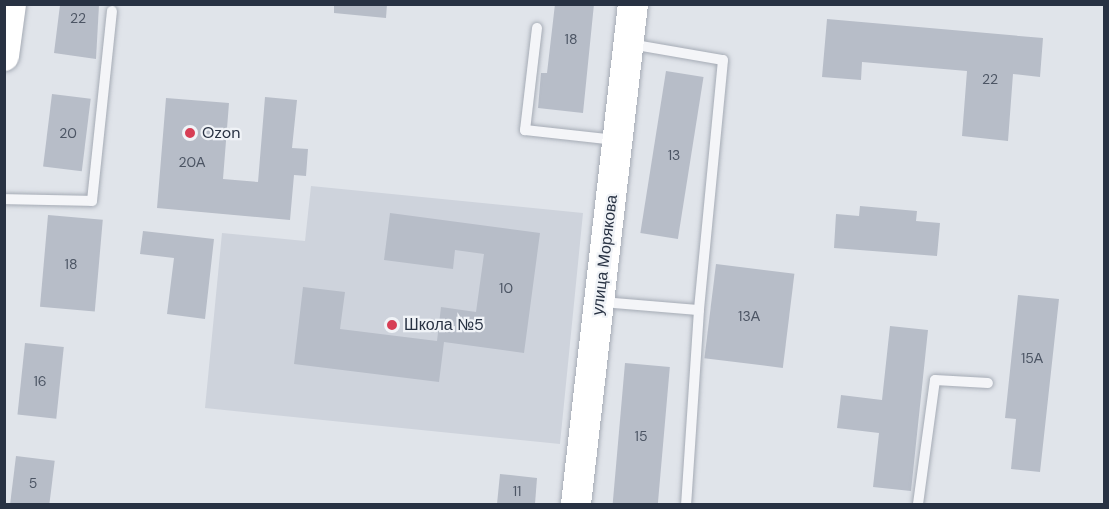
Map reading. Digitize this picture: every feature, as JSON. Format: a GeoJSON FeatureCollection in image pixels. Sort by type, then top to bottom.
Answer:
{"type":"FeatureCollection","features":[{"type":"Feature","properties":{"kind":"main road"},"geometry":{"type":"LineString","coordinates":[[4,56],[10,4]]}},
{"type":"Feature","properties":{"kind":"main road","name":"улица Морякова"},"geometry":{"type":"LineString","coordinates":[[576,504],[633,4]]}},
{"type":"Feature","properties":{"kind":"lane"},"geometry":{"type":"LineString","coordinates":[[4,199],[92,201],[112,11]]}},
{"type":"Feature","properties":{"kind":"lane"},"geometry":{"type":"LineString","coordinates":[[537,28],[525,130],[618,141]]}},
{"type":"Feature","properties":{"kind":"lane"},"geometry":{"type":"LineString","coordinates":[[629,44],[723,60],[699,310],[686,504]]}},
{"type":"Feature","properties":{"kind":"lane"},"geometry":{"type":"LineString","coordinates":[[599,302],[699,310]]}},
{"type":"Feature","properties":{"kind":"lane"},"geometry":{"type":"LineString","coordinates":[[918,504],[934,380],[988,383]]}},
{"type":"Feature","properties":{"kind":"shaded area","name":"Школа №5"},"geometry":{"type":"Polygon","coordinates":[[[311,186],[583,213],[560,444],[205,408],[222,233],[305,241],[311,186]]]}},
{"type":"Feature","properties":{"kind":"building"},"geometry":{"type":"Polygon","coordinates":[[[334,4],[387,4],[386,18],[334,13],[334,4]]]}},
{"type":"Feature","properties":{"kind":"building"},"geometry":{"type":"Polygon","coordinates":[[[555,4],[594,4],[583,113],[538,108],[541,73],[547,73],[555,4]]]}},
{"type":"Feature","properties":{"kind":"building"},"geometry":{"type":"Polygon","coordinates":[[[60,5],[99,5],[96,59],[54,53],[60,5]]]}},
{"type":"Feature","properties":{"kind":"building"},"geometry":{"type":"Polygon","coordinates":[[[827,19],[1043,38],[1040,77],[1013,74],[1008,141],[962,136],[967,71],[862,62],[861,80],[822,77],[827,19]]]}},
{"type":"Feature","properties":{"kind":"building"},"geometry":{"type":"Polygon","coordinates":[[[666,71],[704,77],[678,239],[640,233],[666,71]]]}},
{"type":"Feature","properties":{"kind":"building"},"geometry":{"type":"Polygon","coordinates":[[[52,94],[91,99],[82,171],[43,166],[52,94]]]}},
{"type":"Feature","properties":{"kind":"building"},"geometry":{"type":"Polygon","coordinates":[[[265,97],[297,100],[292,148],[308,149],[306,176],[294,175],[290,220],[157,208],[166,98],[229,103],[223,179],[258,182],[265,97]]]}},
{"type":"Feature","properties":{"kind":"building"},"geometry":{"type":"Polygon","coordinates":[[[860,206],[917,211],[916,221],[940,223],[937,256],[834,248],[836,214],[859,216],[860,206]]]}},
{"type":"Feature","properties":{"kind":"building"},"geometry":{"type":"Polygon","coordinates":[[[390,213],[540,233],[524,353],[444,342],[439,382],[294,364],[303,287],[345,292],[340,329],[437,341],[441,307],[476,312],[484,254],[455,250],[453,269],[384,260],[390,213]]]}},
{"type":"Feature","properties":{"kind":"building"},"geometry":{"type":"Polygon","coordinates":[[[48,215],[103,220],[95,311],[40,307],[48,215]]]}},
{"type":"Feature","properties":{"kind":"building"},"geometry":{"type":"Polygon","coordinates":[[[143,231],[214,239],[205,319],[167,314],[174,258],[140,254],[143,231]]]}},
{"type":"Feature","properties":{"kind":"building"},"geometry":{"type":"Polygon","coordinates":[[[716,264],[794,274],[783,368],[704,358],[716,264]]]}},
{"type":"Feature","properties":{"kind":"building"},"geometry":{"type":"Polygon","coordinates":[[[1018,295],[1059,299],[1040,472],[1011,469],[1016,419],[1005,418],[1018,295]]]}},
{"type":"Feature","properties":{"kind":"building"},"geometry":{"type":"Polygon","coordinates":[[[890,326],[928,330],[911,491],[873,487],[879,433],[837,428],[841,395],[882,400],[890,326]]]}},
{"type":"Feature","properties":{"kind":"building"},"geometry":{"type":"Polygon","coordinates":[[[25,343],[64,347],[56,419],[17,415],[25,343]]]}},
{"type":"Feature","properties":{"kind":"building"},"geometry":{"type":"Polygon","coordinates":[[[625,363],[670,367],[658,504],[613,504],[625,363]]]}},
{"type":"Feature","properties":{"kind":"building"},"geometry":{"type":"Polygon","coordinates":[[[16,456],[55,461],[49,504],[10,504],[16,456]]]}},
{"type":"Feature","properties":{"kind":"building"},"geometry":{"type":"Polygon","coordinates":[[[500,474],[537,478],[535,504],[497,504],[500,474]]]}},
{"type":"Feature","properties":{"kind":"place","name":"Ozon"},"geometry":{"type":"Point","coordinates":[190,133]}},
{"type":"Feature","properties":{"kind":"place","name":"Школа №5"},"geometry":{"type":"Point","coordinates":[392,325]}}]}
